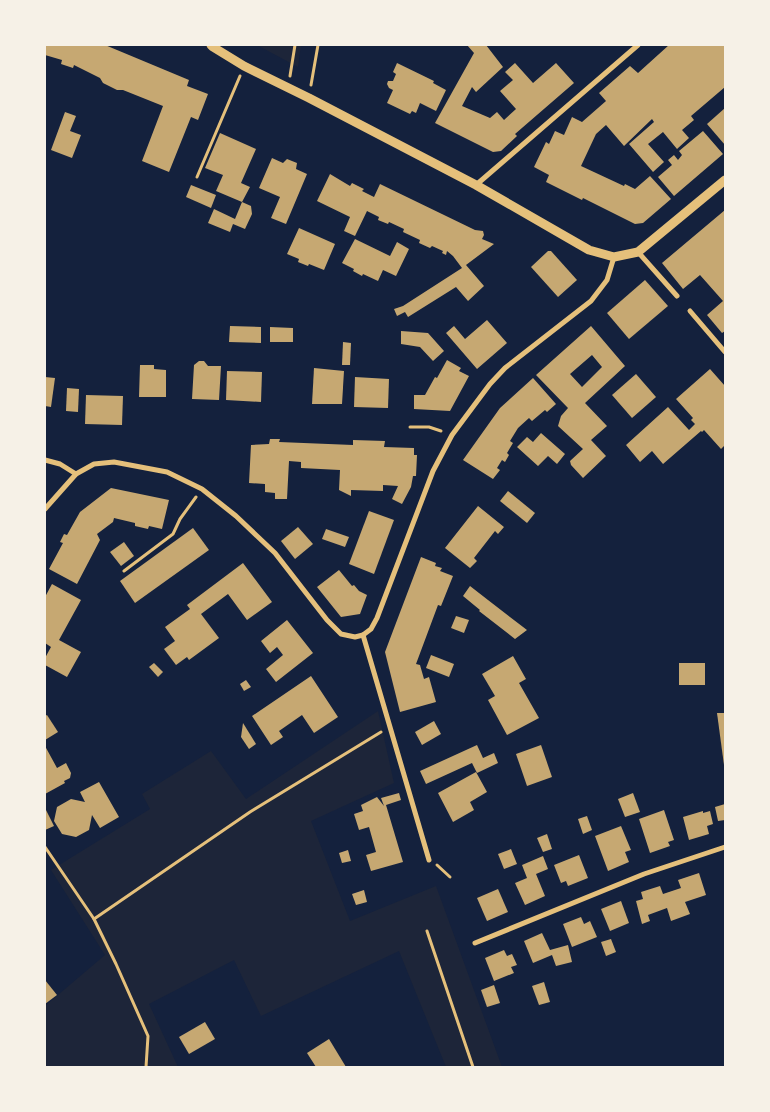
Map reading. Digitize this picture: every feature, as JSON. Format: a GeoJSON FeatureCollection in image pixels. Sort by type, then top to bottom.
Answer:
{"type":"FeatureCollection","features":[{"type":"Feature","properties":{"kind":"street"},"geometry":{"type":"LineString","coordinates":[[211,45],[244,66],[476,186],[589,250],[614,257],[638,252],[725,180]]}},
{"type":"Feature","properties":{"kind":"street"},"geometry":{"type":"LineString","coordinates":[[476,186],[638,45]]}},
{"type":"Feature","properties":{"kind":"street"},"geometry":{"type":"LineString","coordinates":[[638,252],[677,296]]}},
{"type":"Feature","properties":{"kind":"street"},"geometry":{"type":"LineString","coordinates":[[45,508],[76,474],[94,464],[114,462],[166,472],[202,489],[236,516],[275,553],[327,620],[341,634],[355,637],[363,635],[371,629],[377,618],[433,471],[452,435],[490,384],[505,368],[591,301],[607,280],[614,257]]}},
{"type":"Feature","properties":{"kind":"street"},"geometry":{"type":"LineString","coordinates":[[690,311],[725,352]]}},
{"type":"Feature","properties":{"kind":"street"},"geometry":{"type":"LineString","coordinates":[[45,460],[60,464],[76,474]]}},
{"type":"Feature","properties":{"kind":"street"},"geometry":{"type":"LineString","coordinates":[[363,635],[429,860]]}},
{"type":"Feature","properties":{"kind":"street"},"geometry":{"type":"LineString","coordinates":[[475,943],[644,874],[725,847]]}},
{"type":"Feature","properties":{"kind":"path"},"geometry":{"type":"LineString","coordinates":[[288,89],[295,45]]}},
{"type":"Feature","properties":{"kind":"path"},"geometry":{"type":"LineString","coordinates":[[309,98],[318,45]]}},
{"type":"Feature","properties":{"kind":"path"},"geometry":{"type":"LineString","coordinates":[[197,177],[244,66]]}},
{"type":"Feature","properties":{"kind":"path"},"geometry":{"type":"LineString","coordinates":[[410,428],[429,428]]}},
{"type":"Feature","properties":{"kind":"path"},"geometry":{"type":"LineString","coordinates":[[124,571],[173,534],[180,519],[202,489]]}},
{"type":"Feature","properties":{"kind":"path"},"geometry":{"type":"LineString","coordinates":[[94,919],[250,812],[390,727]]}},
{"type":"Feature","properties":{"kind":"path"},"geometry":{"type":"LineString","coordinates":[[45,846],[94,919],[116,964],[148,1036],[146,1067]]}},
{"type":"Feature","properties":{"kind":"path"},"geometry":{"type":"LineString","coordinates":[[429,860],[450,877]]}},
{"type":"Feature","properties":{"kind":"path"},"geometry":{"type":"LineString","coordinates":[[427,931],[473,1067]]}},
{"type":"Feature","properties":{"kind":"shaded area"},"geometry":{"type":"Polygon","coordinates":[[[257,45],[301,45],[298,67],[257,45]]]}},
{"type":"Feature","properties":{"kind":"shaded area"},"geometry":{"type":"Polygon","coordinates":[[[378,711],[394,783],[311,821],[350,921],[436,886],[502,1067],[446,1067],[399,951],[261,1016],[234,960],[149,1004],[178,1067],[45,1067],[45,1006],[105,955],[51,870],[150,809],[142,794],[211,751],[246,799],[378,711]]]}},
{"type":"Feature","properties":{"kind":"building"},"geometry":{"type":"Polygon","coordinates":[[[45,45],[105,45],[189,80],[187,86],[208,94],[198,120],[191,117],[169,172],[142,161],[163,106],[123,90],[117,90],[103,83],[100,78],[74,65],[73,68],[61,64],[62,60],[45,55],[45,45]]]}},
{"type":"Feature","properties":{"kind":"building"},"geometry":{"type":"Polygon","coordinates":[[[467,45],[486,45],[503,67],[476,92],[472,87],[462,106],[490,118],[497,112],[504,120],[516,109],[500,91],[513,80],[505,72],[515,63],[533,83],[556,63],[574,83],[515,134],[517,136],[501,151],[493,152],[435,123],[474,53],[467,45]]]}},
{"type":"Feature","properties":{"kind":"building"},"geometry":{"type":"Polygon","coordinates":[[[669,45],[725,45],[725,87],[691,116],[694,120],[682,130],[689,138],[677,149],[663,132],[648,144],[664,162],[653,172],[629,144],[654,122],[652,119],[624,146],[606,125],[596,134],[581,166],[624,186],[625,184],[635,189],[650,176],[671,199],[643,223],[635,224],[546,182],[549,175],[534,167],[546,142],[549,144],[555,131],[564,135],[572,117],[582,122],[606,101],[599,93],[630,66],[638,73],[669,45]]]}},
{"type":"Feature","properties":{"kind":"building"},"geometry":{"type":"Polygon","coordinates":[[[397,63],[434,81],[433,83],[446,90],[436,111],[420,103],[416,113],[412,111],[410,114],[387,103],[393,90],[387,84],[388,81],[393,81],[396,74],[393,72],[397,63]]]}},
{"type":"Feature","properties":{"kind":"building"},"geometry":{"type":"Polygon","coordinates":[[[725,108],[725,145],[707,124],[725,108]]]}},
{"type":"Feature","properties":{"kind":"building"},"geometry":{"type":"Polygon","coordinates":[[[65,112],[76,116],[70,131],[81,135],[72,158],[51,150],[65,112]]]}},
{"type":"Feature","properties":{"kind":"building"},"geometry":{"type":"Polygon","coordinates":[[[703,131],[723,154],[674,196],[658,177],[672,165],[668,160],[674,155],[678,160],[682,155],[679,151],[703,131]]]}},
{"type":"Feature","properties":{"kind":"building"},"geometry":{"type":"Polygon","coordinates":[[[220,133],[256,149],[241,183],[250,187],[242,202],[216,191],[223,175],[205,168],[220,133]]]}},
{"type":"Feature","properties":{"kind":"building"},"geometry":{"type":"Polygon","coordinates":[[[272,158],[283,163],[287,159],[297,163],[296,169],[307,174],[286,224],[271,218],[280,197],[259,188],[272,158]]]}},
{"type":"Feature","properties":{"kind":"building"},"geometry":{"type":"Polygon","coordinates":[[[330,174],[350,186],[352,183],[364,189],[362,191],[374,197],[380,184],[475,230],[483,231],[482,239],[494,244],[466,265],[484,286],[468,301],[456,287],[408,317],[405,312],[397,316],[394,309],[403,306],[462,268],[447,251],[446,255],[442,253],[443,251],[432,246],[430,248],[419,243],[420,240],[403,232],[404,229],[389,222],[388,224],[378,220],[379,217],[367,211],[355,236],[344,231],[350,217],[317,201],[330,174]]]}},
{"type":"Feature","properties":{"kind":"building"},"geometry":{"type":"Polygon","coordinates":[[[191,185],[216,195],[211,208],[186,197],[191,185]]]}},
{"type":"Feature","properties":{"kind":"building"},"geometry":{"type":"Polygon","coordinates":[[[242,202],[251,206],[252,214],[245,229],[233,224],[230,232],[208,223],[214,209],[235,219],[242,202]]]}},
{"type":"Feature","properties":{"kind":"building"},"geometry":{"type":"Polygon","coordinates":[[[725,210],[725,331],[722,333],[707,315],[723,301],[700,275],[683,289],[662,263],[725,210]]]}},
{"type":"Feature","properties":{"kind":"building"},"geometry":{"type":"Polygon","coordinates":[[[299,228],[335,244],[324,270],[298,262],[299,259],[287,254],[299,228]]]}},
{"type":"Feature","properties":{"kind":"building"},"geometry":{"type":"Polygon","coordinates":[[[355,239],[390,256],[397,242],[409,249],[396,276],[383,270],[378,281],[363,274],[362,276],[353,271],[354,269],[342,263],[355,239]]]}},
{"type":"Feature","properties":{"kind":"building"},"geometry":{"type":"Polygon","coordinates":[[[548,251],[551,251],[577,280],[558,297],[531,267],[548,251]]]}},
{"type":"Feature","properties":{"kind":"building"},"geometry":{"type":"Polygon","coordinates":[[[645,280],[668,306],[629,339],[607,313],[645,280]]]}},
{"type":"Feature","properties":{"kind":"building"},"geometry":{"type":"Polygon","coordinates":[[[487,320],[507,343],[477,369],[446,333],[454,326],[465,339],[487,320]]]}},
{"type":"Feature","properties":{"kind":"building"},"geometry":{"type":"Polygon","coordinates":[[[230,326],[261,327],[261,343],[229,342],[230,326]]]}},
{"type":"Feature","properties":{"kind":"building"},"geometry":{"type":"Polygon","coordinates":[[[591,326],[625,366],[585,403],[607,426],[591,440],[606,456],[583,478],[571,465],[570,461],[583,449],[558,426],[561,416],[568,408],[536,375],[591,326]],[[592,355],[570,374],[582,387],[602,367],[592,355]]]}},
{"type":"Feature","properties":{"kind":"building"},"geometry":{"type":"Polygon","coordinates":[[[270,327],[293,328],[293,342],[270,342],[270,327]]]}},
{"type":"Feature","properties":{"kind":"building"},"geometry":{"type":"Polygon","coordinates":[[[401,331],[428,333],[444,351],[433,361],[420,347],[401,344],[401,331]]]}},
{"type":"Feature","properties":{"kind":"building"},"geometry":{"type":"Polygon","coordinates":[[[343,342],[351,343],[350,365],[342,365],[343,342]]]}},
{"type":"Feature","properties":{"kind":"building"},"geometry":{"type":"Polygon","coordinates":[[[447,360],[461,368],[459,371],[469,376],[450,411],[414,409],[414,395],[425,395],[447,360]]]}},
{"type":"Feature","properties":{"kind":"building"},"geometry":{"type":"Polygon","coordinates":[[[199,361],[204,361],[208,366],[221,366],[219,400],[192,399],[194,365],[199,361]]]}},
{"type":"Feature","properties":{"kind":"building"},"geometry":{"type":"Polygon","coordinates":[[[140,365],[154,365],[154,369],[166,370],[166,397],[139,397],[140,365]]]}},
{"type":"Feature","properties":{"kind":"building"},"geometry":{"type":"Polygon","coordinates":[[[314,368],[344,371],[342,404],[312,404],[314,368]]]}},
{"type":"Feature","properties":{"kind":"building"},"geometry":{"type":"Polygon","coordinates":[[[710,369],[725,386],[725,445],[721,449],[704,430],[663,464],[652,451],[640,462],[626,445],[668,407],[689,430],[695,424],[691,420],[693,418],[676,399],[710,369]]]}},
{"type":"Feature","properties":{"kind":"building"},"geometry":{"type":"Polygon","coordinates":[[[227,371],[262,372],[261,402],[226,400],[227,371]]]}},
{"type":"Feature","properties":{"kind":"building"},"geometry":{"type":"Polygon","coordinates":[[[636,374],[656,397],[632,418],[612,395],[636,374]]]}},
{"type":"Feature","properties":{"kind":"building"},"geometry":{"type":"Polygon","coordinates":[[[45,377],[55,378],[51,407],[45,406],[45,377]]]}},
{"type":"Feature","properties":{"kind":"building"},"geometry":{"type":"Polygon","coordinates":[[[355,377],[389,379],[388,408],[354,407],[355,377]]]}},
{"type":"Feature","properties":{"kind":"building"},"geometry":{"type":"Polygon","coordinates":[[[533,378],[556,404],[532,421],[529,418],[518,428],[510,441],[513,443],[507,453],[509,455],[505,462],[502,460],[497,468],[500,470],[493,479],[463,460],[500,408],[533,378]]]}},
{"type":"Feature","properties":{"kind":"building"},"geometry":{"type":"Polygon","coordinates":[[[67,388],[79,389],[78,412],[66,411],[67,388]]]}},
{"type":"Feature","properties":{"kind":"building"},"geometry":{"type":"Polygon","coordinates":[[[86,395],[123,396],[122,425],[85,424],[86,395]]]}},
{"type":"Feature","properties":{"kind":"building"},"geometry":{"type":"Polygon","coordinates":[[[541,433],[565,454],[557,464],[548,456],[538,466],[517,447],[527,437],[533,442],[541,433]]]}},
{"type":"Feature","properties":{"kind":"building"},"geometry":{"type":"Polygon","coordinates":[[[270,439],[280,439],[279,442],[353,445],[353,440],[385,441],[384,447],[414,448],[414,455],[417,455],[416,476],[413,476],[411,487],[402,504],[392,499],[398,486],[383,485],[383,491],[351,490],[351,496],[339,490],[340,470],[301,468],[301,462],[289,461],[287,499],[275,499],[275,493],[265,492],[265,484],[249,483],[251,445],[269,444],[270,439]]]}},
{"type":"Feature","properties":{"kind":"building"},"geometry":{"type":"Polygon","coordinates":[[[111,488],[169,500],[162,529],[149,526],[148,529],[135,526],[135,523],[114,518],[113,522],[97,534],[100,540],[77,584],[49,569],[63,543],[60,542],[64,534],[67,535],[80,512],[111,488]]]}},
{"type":"Feature","properties":{"kind":"building"},"geometry":{"type":"Polygon","coordinates":[[[508,491],[535,513],[527,523],[500,501],[508,491]]]}},
{"type":"Feature","properties":{"kind":"building"},"geometry":{"type":"Polygon","coordinates":[[[478,506],[504,527],[498,534],[495,531],[474,558],[477,561],[470,568],[445,548],[478,506]]]}},
{"type":"Feature","properties":{"kind":"building"},"geometry":{"type":"Polygon","coordinates":[[[369,511],[394,520],[374,574],[349,564],[369,511]]]}},
{"type":"Feature","properties":{"kind":"building"},"geometry":{"type":"Polygon","coordinates":[[[298,527],[313,544],[295,559],[281,541],[298,527]]]}},
{"type":"Feature","properties":{"kind":"building"},"geometry":{"type":"Polygon","coordinates":[[[193,528],[209,550],[135,603],[120,581],[193,528]]]}},
{"type":"Feature","properties":{"kind":"building"},"geometry":{"type":"Polygon","coordinates":[[[326,529],[349,537],[345,547],[322,539],[326,529]]]}},
{"type":"Feature","properties":{"kind":"building"},"geometry":{"type":"Polygon","coordinates":[[[124,542],[134,556],[121,566],[110,552],[124,542]]]}},
{"type":"Feature","properties":{"kind":"building"},"geometry":{"type":"Polygon","coordinates":[[[421,557],[436,563],[435,566],[442,568],[440,571],[453,576],[441,606],[438,605],[416,664],[420,665],[424,679],[429,677],[436,702],[400,712],[385,652],[421,557]]]}},
{"type":"Feature","properties":{"kind":"building"},"geometry":{"type":"Polygon","coordinates":[[[243,563],[272,602],[247,620],[228,594],[201,614],[219,638],[189,660],[187,657],[176,665],[164,649],[175,641],[165,627],[190,609],[187,605],[243,563]]]}},
{"type":"Feature","properties":{"kind":"building"},"geometry":{"type":"Polygon","coordinates":[[[339,570],[352,586],[354,585],[359,591],[367,595],[360,614],[341,617],[317,587],[339,570]]]}},
{"type":"Feature","properties":{"kind":"building"},"geometry":{"type":"Polygon","coordinates":[[[52,584],[81,600],[59,640],[81,652],[67,677],[45,665],[45,658],[51,647],[45,643],[45,597],[52,584]]]}},
{"type":"Feature","properties":{"kind":"building"},"geometry":{"type":"Polygon","coordinates":[[[470,586],[527,630],[515,639],[463,596],[470,586]]]}},
{"type":"Feature","properties":{"kind":"building"},"geometry":{"type":"Polygon","coordinates":[[[456,616],[469,620],[464,633],[451,628],[456,616]]]}},
{"type":"Feature","properties":{"kind":"building"},"geometry":{"type":"Polygon","coordinates":[[[287,620],[313,653],[276,682],[266,669],[283,655],[277,647],[270,653],[261,641],[287,620]]]}},
{"type":"Feature","properties":{"kind":"building"},"geometry":{"type":"Polygon","coordinates":[[[431,655],[454,664],[449,677],[426,668],[431,655]]]}},
{"type":"Feature","properties":{"kind":"building"},"geometry":{"type":"Polygon","coordinates":[[[513,656],[526,679],[519,683],[539,718],[507,735],[488,700],[495,696],[482,674],[513,656]]]}},
{"type":"Feature","properties":{"kind":"building"},"geometry":{"type":"Polygon","coordinates":[[[154,663],[163,672],[158,677],[149,667],[154,663]]]}},
{"type":"Feature","properties":{"kind":"building"},"geometry":{"type":"Polygon","coordinates":[[[679,663],[705,663],[705,685],[679,685],[679,663]]]}},
{"type":"Feature","properties":{"kind":"building"},"geometry":{"type":"Polygon","coordinates":[[[311,676],[338,717],[314,733],[302,715],[279,731],[283,737],[271,745],[252,716],[311,676]]]}},
{"type":"Feature","properties":{"kind":"building"},"geometry":{"type":"Polygon","coordinates":[[[246,680],[251,687],[244,691],[240,684],[246,680]]]}},
{"type":"Feature","properties":{"kind":"building"},"geometry":{"type":"Polygon","coordinates":[[[717,713],[725,713],[725,765],[724,765],[717,713]]]}},
{"type":"Feature","properties":{"kind":"building"},"geometry":{"type":"Polygon","coordinates":[[[47,715],[58,732],[45,740],[45,716],[47,715]]]}},
{"type":"Feature","properties":{"kind":"building"},"geometry":{"type":"Polygon","coordinates":[[[434,721],[441,734],[422,745],[415,732],[434,721]]]}},
{"type":"Feature","properties":{"kind":"building"},"geometry":{"type":"Polygon","coordinates":[[[243,723],[256,744],[249,749],[241,737],[243,723]]]}},
{"type":"Feature","properties":{"kind":"building"},"geometry":{"type":"Polygon","coordinates":[[[477,745],[483,758],[494,753],[498,763],[477,773],[472,763],[426,784],[420,771],[477,745]]]}},
{"type":"Feature","properties":{"kind":"building"},"geometry":{"type":"Polygon","coordinates":[[[541,745],[552,777],[527,786],[516,754],[541,745]]]}},
{"type":"Feature","properties":{"kind":"building"},"geometry":{"type":"Polygon","coordinates":[[[45,746],[57,768],[66,763],[71,773],[70,778],[64,781],[65,783],[45,794],[45,746]]]}},
{"type":"Feature","properties":{"kind":"building"},"geometry":{"type":"Polygon","coordinates":[[[476,772],[487,792],[470,802],[474,810],[453,822],[438,793],[476,772]]]}},
{"type":"Feature","properties":{"kind":"building"},"geometry":{"type":"Polygon","coordinates":[[[99,782],[119,817],[100,828],[92,815],[89,830],[76,837],[62,834],[54,821],[57,807],[71,799],[85,802],[80,792],[99,782]]]}},
{"type":"Feature","properties":{"kind":"building"},"geometry":{"type":"Polygon","coordinates":[[[399,793],[401,800],[386,805],[403,862],[371,871],[366,855],[376,852],[369,827],[359,830],[354,814],[363,811],[361,805],[377,797],[384,806],[381,798],[399,793]]]}},
{"type":"Feature","properties":{"kind":"building"},"geometry":{"type":"Polygon","coordinates":[[[633,793],[640,812],[625,817],[618,799],[633,793]]]}},
{"type":"Feature","properties":{"kind":"building"},"geometry":{"type":"Polygon","coordinates":[[[725,804],[725,820],[718,821],[715,807],[725,804]]]}},
{"type":"Feature","properties":{"kind":"building"},"geometry":{"type":"Polygon","coordinates":[[[45,808],[54,826],[45,830],[45,808]]]}},
{"type":"Feature","properties":{"kind":"building"},"geometry":{"type":"Polygon","coordinates":[[[664,810],[674,840],[668,842],[670,846],[650,853],[639,819],[664,810]]]}},
{"type":"Feature","properties":{"kind":"building"},"geometry":{"type":"Polygon","coordinates":[[[703,811],[703,813],[710,811],[713,824],[707,826],[709,834],[689,840],[683,817],[703,811]]]}},
{"type":"Feature","properties":{"kind":"building"},"geometry":{"type":"Polygon","coordinates":[[[587,816],[592,830],[583,834],[578,819],[587,816]]]}},
{"type":"Feature","properties":{"kind":"building"},"geometry":{"type":"Polygon","coordinates":[[[621,826],[631,850],[625,852],[629,862],[608,871],[595,836],[621,826]]]}},
{"type":"Feature","properties":{"kind":"building"},"geometry":{"type":"Polygon","coordinates":[[[547,834],[552,849],[543,852],[537,838],[547,834]]]}},
{"type":"Feature","properties":{"kind":"building"},"geometry":{"type":"Polygon","coordinates":[[[511,849],[517,864],[504,869],[498,854],[511,849]]]}},
{"type":"Feature","properties":{"kind":"building"},"geometry":{"type":"Polygon","coordinates":[[[348,850],[351,861],[342,863],[339,853],[348,850]]]}},
{"type":"Feature","properties":{"kind":"building"},"geometry":{"type":"Polygon","coordinates":[[[579,855],[588,878],[568,886],[566,881],[561,883],[554,865],[579,855]]]}},
{"type":"Feature","properties":{"kind":"building"},"geometry":{"type":"Polygon","coordinates":[[[543,856],[548,869],[536,874],[545,896],[525,905],[515,883],[527,878],[522,865],[543,856]]]}},
{"type":"Feature","properties":{"kind":"building"},"geometry":{"type":"Polygon","coordinates":[[[699,873],[706,895],[685,902],[690,914],[671,921],[667,908],[648,915],[650,921],[642,924],[636,901],[643,899],[641,892],[660,886],[663,894],[681,888],[678,880],[699,873]]]}},
{"type":"Feature","properties":{"kind":"building"},"geometry":{"type":"Polygon","coordinates":[[[498,889],[508,912],[487,921],[477,898],[498,889]]]}},
{"type":"Feature","properties":{"kind":"building"},"geometry":{"type":"Polygon","coordinates":[[[364,890],[367,902],[356,905],[352,894],[364,890]]]}},
{"type":"Feature","properties":{"kind":"building"},"geometry":{"type":"Polygon","coordinates":[[[621,901],[629,923],[610,931],[601,909],[621,901]]]}},
{"type":"Feature","properties":{"kind":"building"},"geometry":{"type":"Polygon","coordinates":[[[581,917],[584,924],[590,921],[597,937],[572,947],[563,924],[581,917]]]}},
{"type":"Feature","properties":{"kind":"building"},"geometry":{"type":"Polygon","coordinates":[[[542,933],[550,950],[568,945],[572,962],[556,966],[552,955],[533,963],[524,941],[542,933]]]}},
{"type":"Feature","properties":{"kind":"building"},"geometry":{"type":"Polygon","coordinates":[[[611,939],[616,952],[606,956],[601,942],[611,939]]]}},
{"type":"Feature","properties":{"kind":"building"},"geometry":{"type":"Polygon","coordinates":[[[504,950],[507,956],[512,954],[517,965],[511,967],[514,973],[494,981],[485,958],[504,950]]]}},
{"type":"Feature","properties":{"kind":"building"},"geometry":{"type":"Polygon","coordinates":[[[45,980],[57,995],[45,1004],[45,980]]]}},
{"type":"Feature","properties":{"kind":"building"},"geometry":{"type":"Polygon","coordinates":[[[544,982],[550,1002],[539,1005],[532,986],[544,982]]]}},
{"type":"Feature","properties":{"kind":"building"},"geometry":{"type":"Polygon","coordinates":[[[494,985],[500,1003],[487,1007],[481,990],[494,985]]]}},
{"type":"Feature","properties":{"kind":"building"},"geometry":{"type":"Polygon","coordinates":[[[205,1022],[215,1039],[189,1054],[179,1037],[205,1022]]]}},
{"type":"Feature","properties":{"kind":"building"},"geometry":{"type":"Polygon","coordinates":[[[329,1039],[346,1067],[316,1067],[307,1053],[329,1039]]]}}]}
